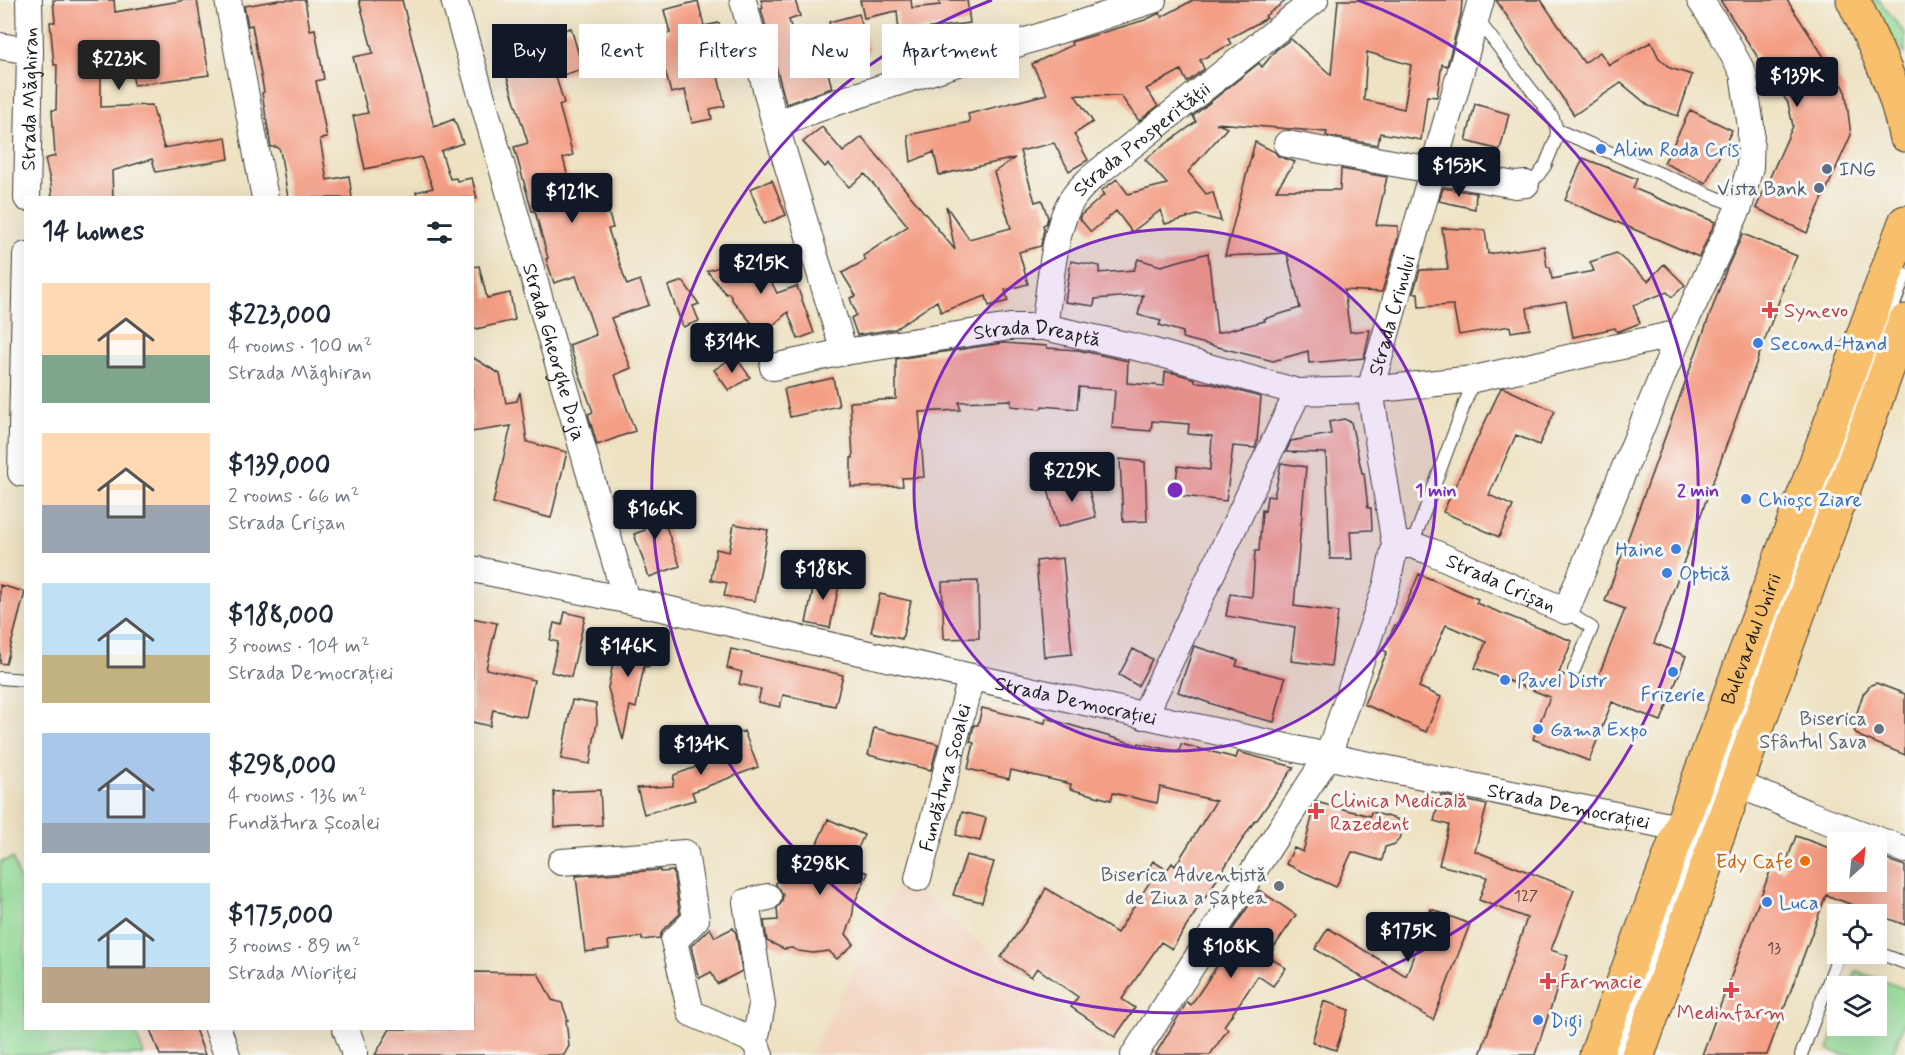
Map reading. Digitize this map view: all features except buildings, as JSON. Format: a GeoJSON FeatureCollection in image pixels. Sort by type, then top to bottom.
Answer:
{"type":"FeatureCollection","features":[{"type":"Feature","properties":{"kind":"main road"},"geometry":{"type":"LineString","coordinates":[[1855,0],[1905,67]]}},
{"type":"Feature","properties":{"kind":"main road"},"geometry":{"type":"LineString","coordinates":[[1855,0],[1883,63],[1901,112],[1905,135]]}},
{"type":"Feature","properties":{"kind":"main road","name":"Bulevardul Unirii"},"geometry":{"type":"LineString","coordinates":[[1596,1055],[1905,222]]}},
{"type":"Feature","properties":{"kind":"main road","name":"Bulevardul Unirii"},"geometry":{"type":"LineString","coordinates":[[1638,1055],[1905,321]]}},
{"type":"Feature","properties":{"kind":"street","name":"Strada Măghiran"},"geometry":{"type":"LineString","coordinates":[[27,196],[29,0]]}},
{"type":"Feature","properties":{"kind":"street"},"geometry":{"type":"LineString","coordinates":[[228,0],[265,196]]}},
{"type":"Feature","properties":{"kind":"street","name":"Strada Gheorghe Doja"},"geometry":{"type":"LineString","coordinates":[[453,0],[626,600]]}},
{"type":"Feature","properties":{"kind":"street"},"geometry":{"type":"LineString","coordinates":[[743,0],[775,124],[844,352]]}},
{"type":"Feature","properties":{"kind":"street"},"geometry":{"type":"LineString","coordinates":[[775,124],[1153,0]]}},
{"type":"Feature","properties":{"kind":"street","name":"Strada Prosperității"},"geometry":{"type":"LineString","coordinates":[[1044,327],[1057,242],[1064,217],[1073,198],[1092,177],[1315,0]]}},
{"type":"Feature","properties":{"kind":"street","name":"Strada Crișan"},"geometry":{"type":"LineString","coordinates":[[1403,545],[1432,552],[1566,611],[1680,333],[1739,207],[1750,167],[1751,127],[1743,72],[1700,0]]}},
{"type":"Feature","properties":{"kind":"street","name":"Strada Crinului"},"geometry":{"type":"LineString","coordinates":[[1298,392],[1370,390],[1479,9]]}},
{"type":"Feature","properties":{"kind":"street"},"geometry":{"type":"LineString","coordinates":[[0,46],[30,51]]}},
{"type":"Feature","properties":{"kind":"street"},"geometry":{"type":"LineString","coordinates":[[1287,144],[1515,185],[1526,184]]}},
{"type":"Feature","properties":{"kind":"street"},"geometry":{"type":"LineString","coordinates":[[16,472],[24,298]]}},
{"type":"Feature","properties":{"kind":"street","name":"Strada Dreaptă"},"geometry":{"type":"LineString","coordinates":[[772,367],[844,352],[1010,327],[1044,327],[1144,348],[1298,392]]}},
{"type":"Feature","properties":{"kind":"street"},"geometry":{"type":"LineString","coordinates":[[1134,1055],[1328,756],[1387,584],[1403,545],[1370,390],[1474,379],[1680,333]]}},
{"type":"Feature","properties":{"kind":"street"},"geometry":{"type":"LineString","coordinates":[[1144,716],[1298,392]]}},
{"type":"Feature","properties":{"kind":"street","name":"Strada Democrației"},"geometry":{"type":"LineString","coordinates":[[474,569],[626,600],[1328,756],[1679,828]]}},
{"type":"Feature","properties":{"kind":"street","name":"Fundătura Școalei"},"geometry":{"type":"LineString","coordinates":[[918,878],[971,678]]}},
{"type":"Feature","properties":{"kind":"street"},"geometry":{"type":"LineString","coordinates":[[1738,784],[1806,813],[1905,850]]}},
{"type":"Feature","properties":{"kind":"street"},"geometry":{"type":"LineString","coordinates":[[561,862],[686,853],[696,919],[674,941],[691,1013],[758,1048],[762,1005],[746,902],[768,897]]}},
{"type":"Feature","properties":{"kind":"street"},"geometry":{"type":"LineString","coordinates":[[218,1030],[227,1055]]}},
{"type":"Feature","properties":{"kind":"street"},"geometry":{"type":"LineString","coordinates":[[346,1030],[354,1055]]}},
{"type":"Feature","properties":{"kind":"lane"},"geometry":{"type":"LineString","coordinates":[[1479,9],[1553,118],[1557,130],[1556,139],[1545,166],[1537,177],[1526,184]]}},
{"type":"Feature","properties":{"kind":"lane"},"geometry":{"type":"LineString","coordinates":[[1557,130],[1739,207]]}},
{"type":"Feature","properties":{"kind":"lane","name":"Bulevardul Unirii"},"geometry":{"type":"LineString","coordinates":[[1616,1055],[1905,275]]}},
{"type":"Feature","properties":{"kind":"lane"},"geometry":{"type":"LineString","coordinates":[[1403,545],[1474,379]]}},
{"type":"Feature","properties":{"kind":"lane"},"geometry":{"type":"LineString","coordinates":[[1566,611],[1592,628],[1574,670]]}},
{"type":"Feature","properties":{"kind":"lane"},"geometry":{"type":"LineString","coordinates":[[0,678],[24,680]]}},
{"type":"Feature","properties":{"kind":"lane"},"geometry":{"type":"LineString","coordinates":[[1887,956],[1905,963]]}},
{"type":"Feature","properties":{"kind":"lane"},"geometry":{"type":"LineString","coordinates":[[1801,1055],[1835,964]]}},
{"type":"Feature","properties":{"kind":"shaded area"},"geometry":{"type":"Polygon","coordinates":[[[899,883],[909,883],[1110,1055],[810,1055],[899,883]]]}},
{"type":"Feature","properties":{"kind":"shaded area"},"geometry":{"type":"Polygon","coordinates":[[[134,1030],[205,1030],[214,1055],[144,1055],[134,1030]]]}},
{"type":"Feature","properties":{"kind":"green space"},"geometry":{"type":"Polygon","coordinates":[[[1865,0],[1879,0],[1905,34],[1905,54],[1865,0]]]}},
{"type":"Feature","properties":{"kind":"green space"},"geometry":{"type":"Polygon","coordinates":[[[13,858],[24,896],[24,1030],[134,1030],[144,1055],[0,1055],[0,862],[13,858]]]}},
{"type":"Feature","properties":{"kind":"green space"},"geometry":{"type":"Polygon","coordinates":[[[1856,971],[1870,976],[1854,976],[1856,971]]]}},
{"type":"Feature","properties":{"kind":"green space"},"geometry":{"type":"Polygon","coordinates":[[[1887,982],[1905,989],[1905,1019],[1892,1055],[1843,1055],[1828,1050],[1833,1036],[1887,1036],[1887,982]]]}},
{"type":"Feature","properties":{"kind":"place","name":"Alim Roda Cris"},"geometry":{"type":"Point","coordinates":[1601,149]}},
{"type":"Feature","properties":{"kind":"place","name":"ING"},"geometry":{"type":"Point","coordinates":[1827,169]}},
{"type":"Feature","properties":{"kind":"place","name":"Vista Bank"},"geometry":{"type":"Point","coordinates":[1819,188]}},
{"type":"Feature","properties":{"kind":"place","name":"Synevo"},"geometry":{"type":"Point","coordinates":[1770,310]}},
{"type":"Feature","properties":{"kind":"place","name":"Second-Hand"},"geometry":{"type":"Point","coordinates":[1758,343]}},
{"type":"Feature","properties":{"kind":"place","name":"Chioșc Ziare"},"geometry":{"type":"Point","coordinates":[1746,499]}},
{"type":"Feature","properties":{"kind":"place","name":"Haine"},"geometry":{"type":"Point","coordinates":[1676,549]}},
{"type":"Feature","properties":{"kind":"place","name":"Optică"},"geometry":{"type":"Point","coordinates":[1667,573]}},
{"type":"Feature","properties":{"kind":"place","name":"Frizerie"},"geometry":{"type":"Point","coordinates":[1673,672]}},
{"type":"Feature","properties":{"kind":"place","name":"Pavel Distr"},"geometry":{"type":"Point","coordinates":[1505,680]}},
{"type":"Feature","properties":{"kind":"place","name":"Gama Expo"},"geometry":{"type":"Point","coordinates":[1538,729]}},
{"type":"Feature","properties":{"kind":"place","name":"Biserica Sfântul Sava"},"geometry":{"type":"Point","coordinates":[1879,729]}},
{"type":"Feature","properties":{"kind":"place","name":"Clinica Medicală Razedent"},"geometry":{"type":"Point","coordinates":[1316,811]}},
{"type":"Feature","properties":{"kind":"place","name":"Edy Cafe"},"geometry":{"type":"Point","coordinates":[1805,861]}},
{"type":"Feature","properties":{"kind":"place","name":"Biserica Adventistă de Ziua a Șaptea"},"geometry":{"type":"Point","coordinates":[1279,886]}},
{"type":"Feature","properties":{"kind":"place","name":"Luca"},"geometry":{"type":"Point","coordinates":[1767,902]}},
{"type":"Feature","properties":{"kind":"place","name":"Farmacie"},"geometry":{"type":"Point","coordinates":[1548,981]}},
{"type":"Feature","properties":{"kind":"place","name":"Medinfarm"},"geometry":{"type":"Point","coordinates":[1731,990]}},
{"type":"Feature","properties":{"kind":"place","name":"Digi"},"geometry":{"type":"Point","coordinates":[1538,1020]}}]}
